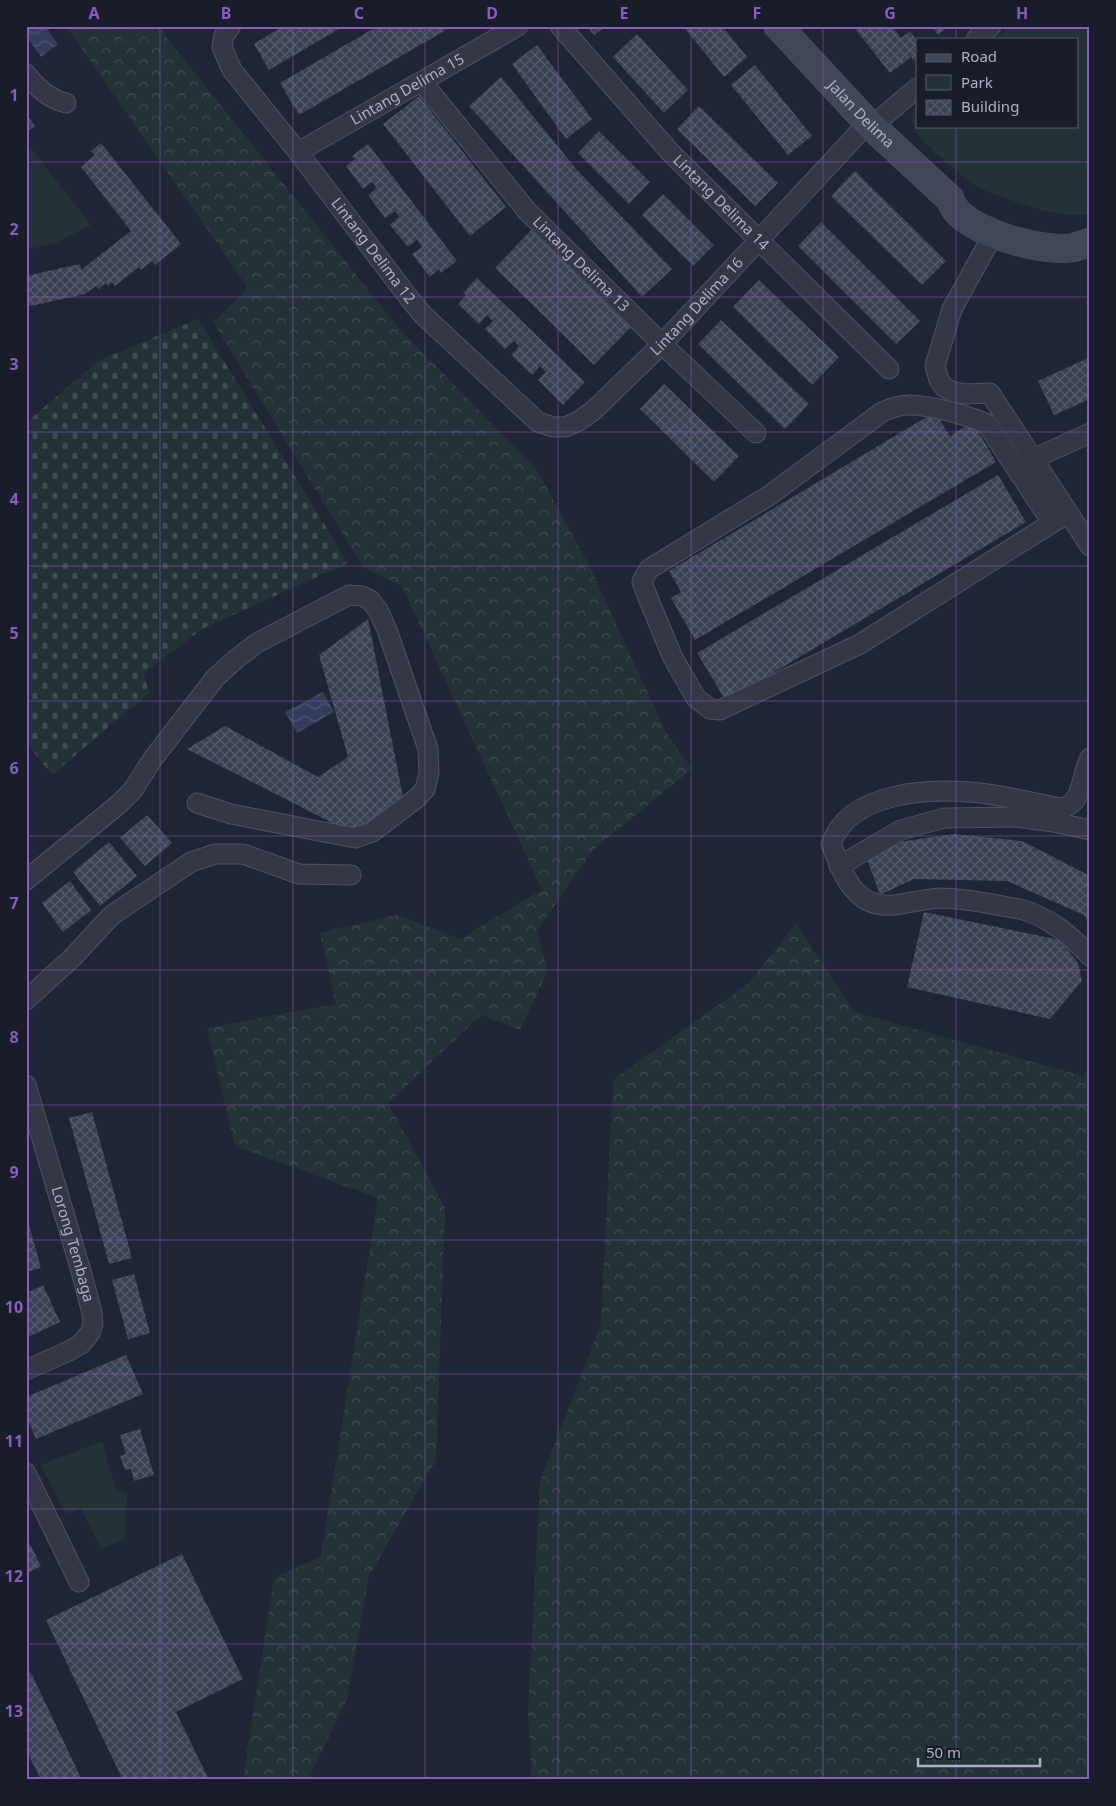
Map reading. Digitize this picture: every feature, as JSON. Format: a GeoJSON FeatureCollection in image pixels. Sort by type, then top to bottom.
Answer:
{"type":"FeatureCollection","features":[{"type":"Feature","properties":{"kind":"street","name":"Lintang Delima 12"},"geometry":{"type":"LineString","coordinates":[[230,26],[224,35],[222,47],[232,70],[298,152],[423,315],[538,422],[553,427]]}},
{"type":"Feature","properties":{"kind":"street","name":"Lintang Delima 15"},"geometry":{"type":"LineString","coordinates":[[298,152],[518,26]]}},
{"type":"Feature","properties":{"kind":"street","name":"Lintang Delima 14"},"geometry":{"type":"LineString","coordinates":[[560,26],[670,152],[760,239],[889,369]]}},
{"type":"Feature","properties":{"kind":"street","name":"Jalan Delima"},"geometry":{"type":"LineString","coordinates":[[778,26],[870,125],[950,199],[956,210],[971,222],[1024,244],[1044,248],[1072,248],[1090,240]]}},
{"type":"Feature","properties":{"kind":"street"},"geometry":{"type":"LineString","coordinates":[[977,38],[991,26]]}},
{"type":"Feature","properties":{"kind":"street"},"geometry":{"type":"LineString","coordinates":[[26,74],[33,83],[53,100],[66,103]]}},
{"type":"Feature","properties":{"kind":"street","name":"Lintang Delima 13"},"geometry":{"type":"LineString","coordinates":[[422,82],[527,211],[662,344],[756,432]]}},
{"type":"Feature","properties":{"kind":"street","name":"Lintang Delima 16"},"geometry":{"type":"LineString","coordinates":[[553,427],[565,427],[577,422],[593,411],[662,344],[870,125],[916,89]]}},
{"type":"Feature","properties":{"kind":"street","name":"Jalan Delima"},"geometry":{"type":"LineString","coordinates":[[950,199],[962,200],[1014,225],[1048,232],[1069,233],[1090,240]]}},
{"type":"Feature","properties":{"kind":"street"},"geometry":{"type":"LineString","coordinates":[[994,233],[952,310],[935,366],[939,380],[944,387],[953,392],[966,394],[990,393],[1033,459],[1060,518]]}},
{"type":"Feature","properties":{"kind":"street"},"geometry":{"type":"LineString","coordinates":[[1060,518],[860,644],[720,710],[710,709],[696,698],[672,656],[642,581],[648,568],[770,495],[882,412],[895,406],[922,406],[978,419],[987,424],[1060,518],[1090,546]]}},
{"type":"Feature","properties":{"kind":"street"},"geometry":{"type":"LineString","coordinates":[[1033,459],[1090,433]]}},
{"type":"Feature","properties":{"kind":"street"},"geometry":{"type":"LineString","coordinates":[[26,880],[120,804],[133,790],[152,760],[196,701],[215,678],[236,659],[257,643],[349,595],[362,596],[370,600],[378,610],[387,630],[428,749],[429,779],[422,794],[372,832],[355,838],[231,814],[197,803]]}},
{"type":"Feature","properties":{"kind":"street"},"geometry":{"type":"LineString","coordinates":[[1090,758],[1085,766],[1076,800],[1066,808],[981,793],[949,792],[900,796],[865,806],[842,823],[835,832],[831,844],[844,876],[856,892],[867,900],[880,905],[936,898],[952,898],[1029,911],[1064,930],[1090,956]]}},
{"type":"Feature","properties":{"kind":"street"},"geometry":{"type":"LineString","coordinates":[[839,866],[901,830],[944,818],[1015,817],[1054,822],[1090,830]]}},
{"type":"Feature","properties":{"kind":"street"},"geometry":{"type":"LineString","coordinates":[[26,1000],[72,958],[112,915],[192,862],[215,854],[243,854],[299,874],[351,875]]}},
{"type":"Feature","properties":{"kind":"street","name":"Lorong Tembaga"},"geometry":{"type":"LineString","coordinates":[[26,1085],[81,1271],[93,1324],[90,1333],[81,1344],[26,1370]]}},
{"type":"Feature","properties":{"kind":"street"},"geometry":{"type":"LineString","coordinates":[[26,1473],[79,1582]]}},
{"type":"Feature","properties":{"kind":"green space"},"geometry":{"type":"Polygon","coordinates":[[[66,26],[162,26],[166,37],[397,326],[537,470],[591,569],[665,731],[692,769],[593,850],[537,931],[548,971],[520,1030],[481,1015],[388,1103],[445,1208],[436,1460],[369,1576],[347,1699],[308,1780],[243,1780],[274,1578],[321,1556],[378,1198],[235,1146],[207,1028],[336,1004],[320,933],[397,915],[460,939],[542,890],[402,586],[363,567],[213,322],[248,288],[66,26]]]}},
{"type":"Feature","properties":{"kind":"green space"},"geometry":{"type":"Polygon","coordinates":[[[1010,26],[1090,26],[1090,214],[1078,215],[1044,211],[983,190],[949,165],[915,130],[912,119],[916,107],[916,128],[1078,128],[1078,38],[996,38],[1010,26]]]}},
{"type":"Feature","properties":{"kind":"green space"},"geometry":{"type":"Polygon","coordinates":[[[31,148],[91,225],[55,243],[26,250],[26,152],[31,148]]]}},
{"type":"Feature","properties":{"kind":"green space"},"geometry":{"type":"Polygon","coordinates":[[[198,319],[348,563],[202,629],[144,673],[149,693],[52,775],[26,742],[26,423],[98,361],[198,319]]]}},
{"type":"Feature","properties":{"kind":"green space"},"geometry":{"type":"Polygon","coordinates":[[[796,923],[854,1012],[1083,1076],[1090,1065],[1090,1780],[532,1780],[528,1711],[540,1482],[601,1324],[613,1080],[749,983],[796,923]]]}},
{"type":"Feature","properties":{"kind":"green space"},"geometry":{"type":"Polygon","coordinates":[[[102,1441],[116,1490],[127,1493],[125,1539],[101,1549],[81,1508],[66,1514],[41,1465],[102,1441]]]}},
{"type":"Feature","properties":{"kind":"water"},"geometry":{"type":"Polygon","coordinates":[[[29,26],[45,26],[58,44],[41,57],[26,36],[26,28],[29,26]]]}},
{"type":"Feature","properties":{"kind":"water"},"geometry":{"type":"Polygon","coordinates":[[[323,692],[334,712],[297,733],[285,712],[323,692]]]}},
{"type":"Feature","properties":{"kind":"building"},"geometry":{"type":"Polygon","coordinates":[[[283,26],[344,26],[269,70],[254,44],[283,26]]]}},
{"type":"Feature","properties":{"kind":"building"},"geometry":{"type":"Polygon","coordinates":[[[378,26],[453,26],[299,115],[280,83],[378,26]]]}},
{"type":"Feature","properties":{"kind":"building"},"geometry":{"type":"Polygon","coordinates":[[[587,26],[606,26],[594,35],[587,26]]]}},
{"type":"Feature","properties":{"kind":"building"},"geometry":{"type":"Polygon","coordinates":[[[683,26],[722,26],[747,57],[724,77],[683,26]]]}},
{"type":"Feature","properties":{"kind":"building"},"geometry":{"type":"Polygon","coordinates":[[[853,26],[892,26],[901,38],[910,31],[916,39],[916,60],[914,61],[911,57],[890,73],[853,26]]]}},
{"type":"Feature","properties":{"kind":"building"},"geometry":{"type":"Polygon","coordinates":[[[932,26],[949,26],[938,35],[932,26]]]}},
{"type":"Feature","properties":{"kind":"building"},"geometry":{"type":"Polygon","coordinates":[[[637,34],[688,90],[664,113],[613,57],[637,34]]]}},
{"type":"Feature","properties":{"kind":"building"},"geometry":{"type":"Polygon","coordinates":[[[537,45],[592,119],[566,139],[512,64],[537,45]]]}},
{"type":"Feature","properties":{"kind":"building"},"geometry":{"type":"Polygon","coordinates":[[[755,65],[812,136],[788,155],[731,85],[755,65]]]}},
{"type":"Feature","properties":{"kind":"building"},"geometry":{"type":"Polygon","coordinates":[[[501,77],[577,170],[672,269],[642,297],[469,106],[501,77]]]}},
{"type":"Feature","properties":{"kind":"building"},"geometry":{"type":"Polygon","coordinates":[[[419,96],[506,207],[470,236],[383,124],[419,96]]]}},
{"type":"Feature","properties":{"kind":"building"},"geometry":{"type":"Polygon","coordinates":[[[699,106],[778,183],[755,206],[677,129],[699,106]]]}},
{"type":"Feature","properties":{"kind":"building"},"geometry":{"type":"Polygon","coordinates":[[[26,114],[35,126],[26,132],[26,114]]]}},
{"type":"Feature","properties":{"kind":"building"},"geometry":{"type":"Polygon","coordinates":[[[599,131],[650,182],[629,204],[578,153],[599,131]]]}},
{"type":"Feature","properties":{"kind":"building"},"geometry":{"type":"Polygon","coordinates":[[[101,143],[181,244],[155,265],[152,261],[141,270],[139,267],[115,286],[112,282],[108,286],[106,283],[99,289],[96,286],[85,294],[26,307],[26,276],[80,264],[81,270],[131,231],[81,167],[95,155],[91,151],[101,143]]]}},
{"type":"Feature","properties":{"kind":"building"},"geometry":{"type":"Polygon","coordinates":[[[368,144],[457,261],[441,273],[439,269],[430,277],[412,254],[422,247],[417,240],[408,247],[390,225],[399,217],[395,211],[385,218],[368,195],[377,188],[375,185],[372,182],[363,189],[346,166],[355,159],[352,156],[368,144]]]}},
{"type":"Feature","properties":{"kind":"building"},"geometry":{"type":"Polygon","coordinates":[[[855,171],[946,261],[922,285],[831,196],[855,171]]]}},
{"type":"Feature","properties":{"kind":"building"},"geometry":{"type":"Polygon","coordinates":[[[663,194],[714,245],[693,266],[642,215],[663,194]]]}},
{"type":"Feature","properties":{"kind":"building"},"geometry":{"type":"Polygon","coordinates":[[[821,222],[920,321],[896,344],[798,246],[821,222]]]}},
{"type":"Feature","properties":{"kind":"building"},"geometry":{"type":"Polygon","coordinates":[[[531,230],[631,327],[594,365],[495,268],[531,230]]]}},
{"type":"Feature","properties":{"kind":"building"},"geometry":{"type":"Polygon","coordinates":[[[477,278],[585,382],[563,405],[538,380],[546,372],[540,366],[532,375],[511,355],[519,346],[514,341],[505,349],[485,329],[493,321],[487,315],[479,324],[458,304],[466,295],[463,293],[477,278]]]}},
{"type":"Feature","properties":{"kind":"building"},"geometry":{"type":"Polygon","coordinates":[[[759,280],[839,357],[812,385],[733,307],[759,280]]]}},
{"type":"Feature","properties":{"kind":"building"},"geometry":{"type":"Polygon","coordinates":[[[721,320],[809,404],[785,429],[698,344],[721,320]]]}},
{"type":"Feature","properties":{"kind":"building"},"geometry":{"type":"Polygon","coordinates":[[[1090,357],[1090,399],[1054,415],[1038,381],[1090,357]]]}},
{"type":"Feature","properties":{"kind":"building"},"geometry":{"type":"Polygon","coordinates":[[[664,384],[739,456],[714,482],[640,409],[664,384]]]}},
{"type":"Feature","properties":{"kind":"building"},"geometry":{"type":"Polygon","coordinates":[[[935,412],[950,436],[973,422],[996,462],[695,640],[671,598],[681,592],[669,571],[935,412]]]}},
{"type":"Feature","properties":{"kind":"building"},"geometry":{"type":"Polygon","coordinates":[[[998,475],[1026,522],[726,701],[697,653],[998,475]]]}},
{"type":"Feature","properties":{"kind":"building"},"geometry":{"type":"Polygon","coordinates":[[[368,619],[405,807],[360,837],[187,749],[225,726],[318,777],[348,757],[319,655],[368,619]]]}},
{"type":"Feature","properties":{"kind":"building"},"geometry":{"type":"Polygon","coordinates":[[[147,815],[172,843],[145,866],[120,838],[147,815]]]}},
{"type":"Feature","properties":{"kind":"building"},"geometry":{"type":"Polygon","coordinates":[[[954,834],[1022,841],[1090,876],[1090,924],[1084,915],[1007,881],[914,879],[880,895],[867,859],[899,842],[954,834]]]}},
{"type":"Feature","properties":{"kind":"building"},"geometry":{"type":"Polygon","coordinates":[[[109,842],[137,876],[100,906],[73,872],[109,842]]]}},
{"type":"Feature","properties":{"kind":"building"},"geometry":{"type":"Polygon","coordinates":[[[70,881],[91,910],[63,932],[42,903],[70,881]]]}},
{"type":"Feature","properties":{"kind":"building"},"geometry":{"type":"Polygon","coordinates":[[[924,912],[1060,940],[1078,963],[1082,981],[1050,1019],[907,987],[924,912]]]}},
{"type":"Feature","properties":{"kind":"building"},"geometry":{"type":"Polygon","coordinates":[[[92,1112],[132,1258],[109,1264],[69,1118],[92,1112]]]}},
{"type":"Feature","properties":{"kind":"building"},"geometry":{"type":"Polygon","coordinates":[[[26,1214],[41,1268],[26,1272],[26,1214]]]}},
{"type":"Feature","properties":{"kind":"building"},"geometry":{"type":"Polygon","coordinates":[[[134,1274],[150,1333],[128,1339],[112,1280],[134,1274]]]}},
{"type":"Feature","properties":{"kind":"building"},"geometry":{"type":"Polygon","coordinates":[[[43,1285],[60,1322],[26,1338],[26,1293],[43,1285]]]}},
{"type":"Feature","properties":{"kind":"building"},"geometry":{"type":"Polygon","coordinates":[[[126,1355],[143,1394],[36,1439],[26,1416],[26,1397],[126,1355]]]}},
{"type":"Feature","properties":{"kind":"building"},"geometry":{"type":"Polygon","coordinates":[[[140,1429],[154,1475],[134,1481],[131,1469],[125,1470],[120,1456],[126,1454],[120,1435],[140,1429]]]}},
{"type":"Feature","properties":{"kind":"building"},"geometry":{"type":"Polygon","coordinates":[[[26,1536],[41,1566],[26,1574],[26,1536]]]}},
{"type":"Feature","properties":{"kind":"building"},"geometry":{"type":"Polygon","coordinates":[[[182,1554],[243,1679],[176,1712],[209,1780],[123,1780],[46,1620],[182,1554]]]}},
{"type":"Feature","properties":{"kind":"building"},"geometry":{"type":"Polygon","coordinates":[[[26,1665],[82,1780],[40,1780],[26,1750],[26,1665]]]}}]}
